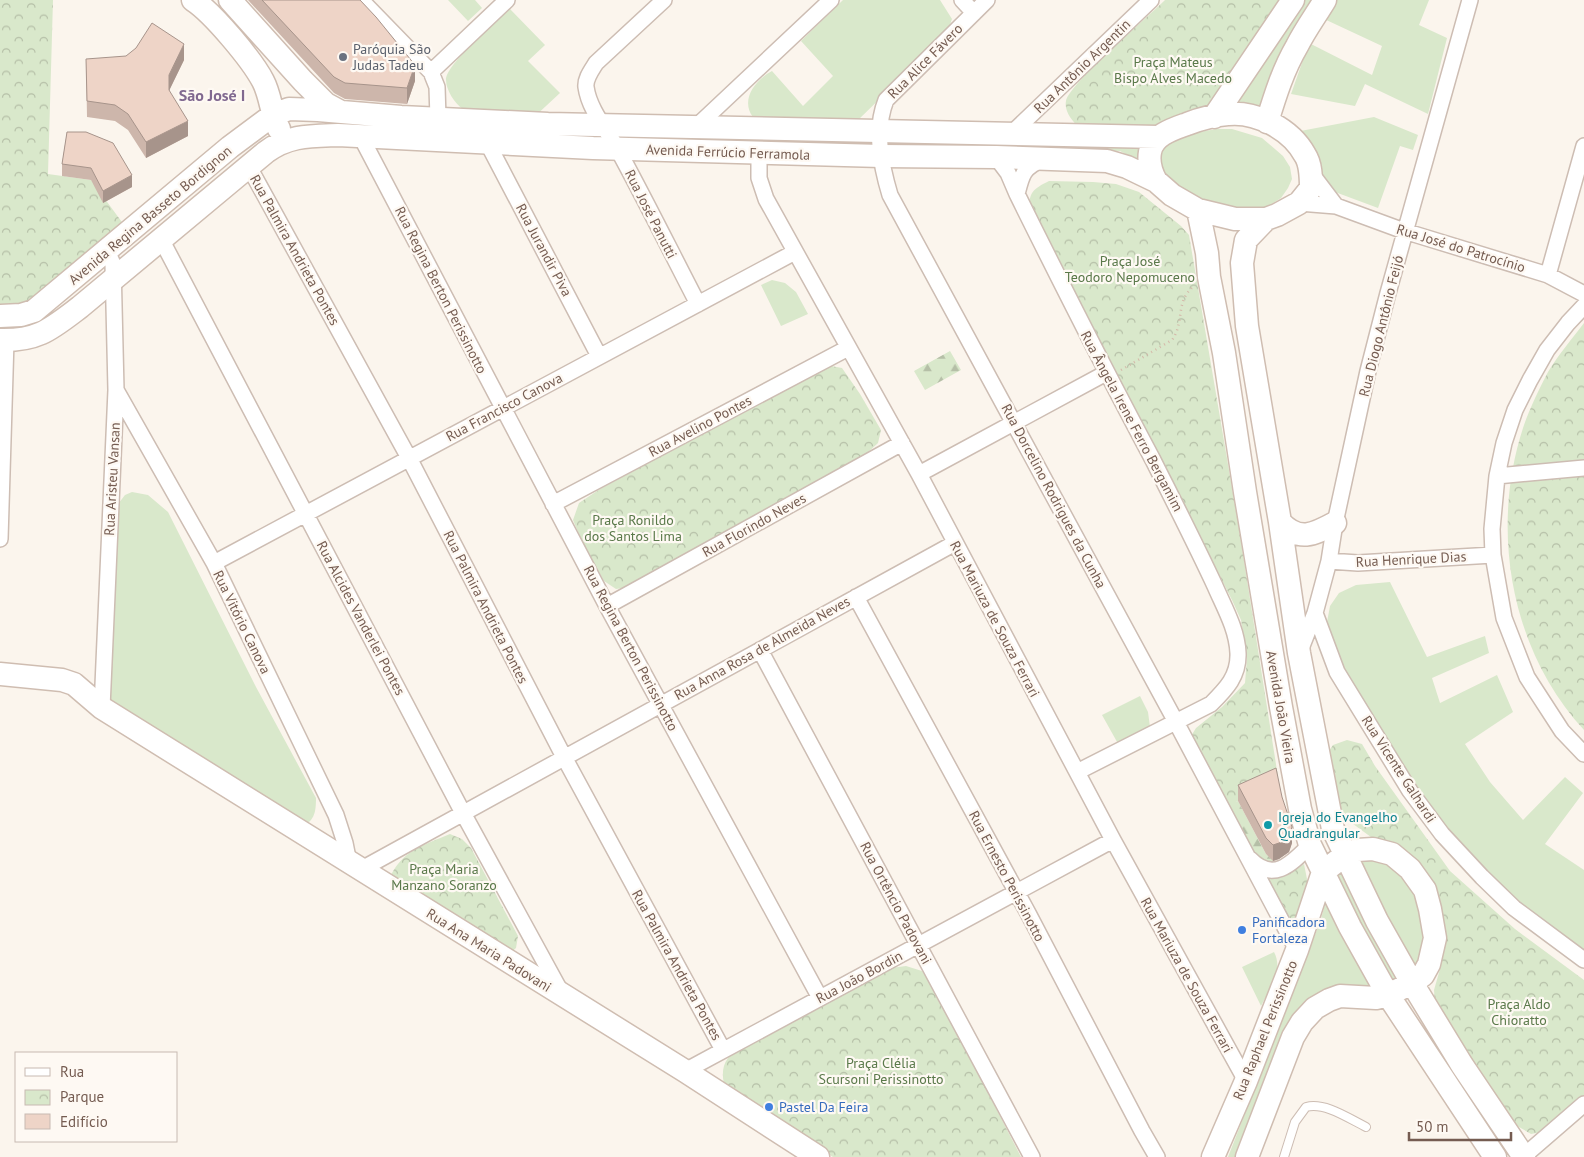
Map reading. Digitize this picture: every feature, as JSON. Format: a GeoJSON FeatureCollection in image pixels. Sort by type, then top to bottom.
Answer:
{"type":"FeatureCollection","features":[{"type":"Feature","properties":{"kind":"street"},"geometry":{"type":"LineString","coordinates":[[193,0],[214,8],[264,83],[278,128],[291,139],[301,122],[290,67]]}},
{"type":"Feature","properties":{"kind":"street"},"geometry":{"type":"LineString","coordinates":[[230,0],[326,104],[342,112]]}},
{"type":"Feature","properties":{"kind":"street"},"geometry":{"type":"LineString","coordinates":[[361,0],[431,72],[437,87],[438,118]]}},
{"type":"Feature","properties":{"kind":"street"},"geometry":{"type":"LineString","coordinates":[[431,72],[507,0]]}},
{"type":"Feature","properties":{"kind":"street","name":"Rua José Panutti"},"geometry":{"type":"LineString","coordinates":[[664,0],[596,64],[589,74],[586,84],[588,96],[698,304]]}},
{"type":"Feature","properties":{"kind":"street"},"geometry":{"type":"LineString","coordinates":[[696,126],[831,0]]}},
{"type":"Feature","properties":{"kind":"street"},"geometry":{"type":"LineString","coordinates":[[962,0],[974,12]]}},
{"type":"Feature","properties":{"kind":"street","name":"Rua Alice Fávero"},"geometry":{"type":"LineString","coordinates":[[880,130],[880,114],[886,100],[987,0]]}},
{"type":"Feature","properties":{"kind":"street"},"geometry":{"type":"LineString","coordinates":[[1214,117],[1293,0]]}},
{"type":"Feature","properties":{"kind":"street"},"geometry":{"type":"LineString","coordinates":[[1266,122],[1276,91],[1296,46],[1325,0]]}},
{"type":"Feature","properties":{"kind":"street","name":"Rua Diogo Antônio Feijó"},"geometry":{"type":"LineString","coordinates":[[1299,653],[1315,613],[1329,561],[1335,524],[1368,371],[1404,232],[1470,0]]}},
{"type":"Feature","properties":{"kind":"street","name":"Rua Antônio Argentin"},"geometry":{"type":"LineString","coordinates":[[1012,132],[1146,2]]}},
{"type":"Feature","properties":{"kind":"street","name":"Avenida Ferrúcio Ferramola"},"geometry":{"type":"LineString","coordinates":[[299,108],[502,122],[1012,132],[1158,137]]}},
{"type":"Feature","properties":{"kind":"street","name":"Avenida Regina Basseto Bordignon"},"geometry":{"type":"LineString","coordinates":[[0,316],[21,315],[34,311],[230,147],[273,115],[289,109],[299,108]]}},
{"type":"Feature","properties":{"kind":"street"},"geometry":{"type":"LineString","coordinates":[[1156,181],[1150,168],[1150,151],[1158,137],[1172,129],[1214,117],[1242,114],[1278,127],[1306,155],[1311,188],[1299,203]]}},
{"type":"Feature","properties":{"kind":"street","name":"Rua Dorcelino Rodrigues da Cunha"},"geometry":{"type":"LineString","coordinates":[[880,130],[882,172],[900,216],[1014,422],[1297,950]]}},
{"type":"Feature","properties":{"kind":"street","name":"Avenida Ferrúcio Ferramola"},"geometry":{"type":"LineString","coordinates":[[291,139],[328,136],[488,144],[759,153],[996,156],[1107,162],[1127,167],[1156,181]]}},
{"type":"Feature","properties":{"kind":"street","name":"Rua Regina Berton Perissinotto"},"geometry":{"type":"LineString","coordinates":[[362,137],[607,606],[820,998]]}},
{"type":"Feature","properties":{"kind":"street","name":"Avenida Regina Basseto Bordignon"},"geometry":{"type":"LineString","coordinates":[[3,340],[33,337],[43,333],[80,307],[248,165],[274,146],[291,139]]}},
{"type":"Feature","properties":{"kind":"street","name":"Rua Jurandir Piva"},"geometry":{"type":"LineString","coordinates":[[488,144],[599,356]]}},
{"type":"Feature","properties":{"kind":"street"},"geometry":{"type":"LineString","coordinates":[[1548,275],[1584,146]]}},
{"type":"Feature","properties":{"kind":"street","name":"Rua Mariuza de Souza Ferrari"},"geometry":{"type":"LineString","coordinates":[[759,153],[759,178],[766,199],[919,474],[1113,840],[1246,1081]]}},
{"type":"Feature","properties":{"kind":"street","name":"Rua Ângela Irene Ferro Bergamim"},"geometry":{"type":"LineString","coordinates":[[996,156],[1008,174],[1108,375],[1191,533],[1232,624],[1238,652],[1238,666],[1228,688],[1211,704],[1176,722]]}},
{"type":"Feature","properties":{"kind":"street"},"geometry":{"type":"LineString","coordinates":[[1017,194],[1022,174],[1033,164],[1043,159]]}},
{"type":"Feature","properties":{"kind":"street","name":"Rua Palmira Andrieta Pontes"},"geometry":{"type":"LineString","coordinates":[[248,165],[408,458],[564,757],[724,1050]]}},
{"type":"Feature","properties":{"kind":"street"},"geometry":{"type":"LineString","coordinates":[[1310,172],[1336,206]]}},
{"type":"Feature","properties":{"kind":"street","name":"Avenida João Vieira"},"geometry":{"type":"LineString","coordinates":[[1156,181],[1172,195],[1198,210],[1235,219],[1266,219],[1278,215],[1299,203]]}},
{"type":"Feature","properties":{"kind":"street","name":"Rua José do Patrocínio"},"geometry":{"type":"LineString","coordinates":[[1299,203],[1336,206],[1404,232],[1548,275],[1584,294]]}},
{"type":"Feature","properties":{"kind":"street","name":"Avenida João Vieira"},"geometry":{"type":"LineString","coordinates":[[1198,210],[1224,353],[1279,697],[1300,810],[1310,844],[1350,927],[1388,996],[1494,1157]]}},
{"type":"Feature","properties":{"kind":"street","name":"Avenida João Vieira"},"geometry":{"type":"LineString","coordinates":[[1266,219],[1246,240],[1242,263],[1247,326],[1280,522],[1299,653],[1333,829],[1377,921],[1412,983],[1462,1065],[1524,1156]]}},
{"type":"Feature","properties":{"kind":"street","name":"Rua Alcides Vanderlei Pontes"},"geometry":{"type":"LineString","coordinates":[[161,238],[463,813],[563,996]]}},
{"type":"Feature","properties":{"kind":"street","name":"Rua Aristeu Vansan"},"geometry":{"type":"LineString","coordinates":[[102,708],[116,390],[113,264],[107,250]]}},
{"type":"Feature","properties":{"kind":"street","name":"Rua Francisco Canova"},"geometry":{"type":"LineString","coordinates":[[214,564],[408,458],[795,252]]}},
{"type":"Feature","properties":{"kind":"street"},"geometry":{"type":"LineString","coordinates":[[1584,306],[1547,350],[1515,410],[1504,443],[1497,476],[1492,520],[1493,555],[1504,618],[1528,678],[1562,731],[1584,754]]}},
{"type":"Feature","properties":{"kind":"street"},"geometry":{"type":"LineString","coordinates":[[0,539],[3,340]]}},
{"type":"Feature","properties":{"kind":"street","name":"Rua Avelino Pontes"},"geometry":{"type":"LineString","coordinates":[[553,504],[848,348]]}},
{"type":"Feature","properties":{"kind":"street"},"geometry":{"type":"LineString","coordinates":[[919,474],[1014,422],[1108,375]]}},
{"type":"Feature","properties":{"kind":"street","name":"Rua Vitório Canova"},"geometry":{"type":"LineString","coordinates":[[116,390],[214,564],[336,814],[354,866]]}},
{"type":"Feature","properties":{"kind":"street","name":"Rua Florindo Neves"},"geometry":{"type":"LineString","coordinates":[[607,606],[902,443]]}},
{"type":"Feature","properties":{"kind":"street"},"geometry":{"type":"LineString","coordinates":[[1497,476],[1584,468]]}},
{"type":"Feature","properties":{"kind":"street"},"geometry":{"type":"LineString","coordinates":[[1280,522],[1295,533],[1309,535],[1335,524]]}},
{"type":"Feature","properties":{"kind":"street","name":"Rua Anna Rosa de Almeida Neves"},"geometry":{"type":"LineString","coordinates":[[354,866],[463,813],[955,543]]}},
{"type":"Feature","properties":{"kind":"street","name":"Rua Henrique Dias"},"geometry":{"type":"LineString","coordinates":[[1329,561],[1358,563],[1493,555]]}},
{"type":"Feature","properties":{"kind":"street","name":"Rua Ernesto Perissinotto"},"geometry":{"type":"LineString","coordinates":[[856,597],[1157,1157]]}},
{"type":"Feature","properties":{"kind":"street","name":"Rua Vicente Galhardi"},"geometry":{"type":"LineString","coordinates":[[1315,613],[1337,672],[1410,791],[1442,834],[1482,878],[1514,908],[1584,960]]}},
{"type":"Feature","properties":{"kind":"street","name":"Rua Ortêncio Padovani"},"geometry":{"type":"LineString","coordinates":[[760,650],[1032,1157]]}},
{"type":"Feature","properties":{"kind":"street","name":"Rua Ana Maria Padovani"},"geometry":{"type":"LineString","coordinates":[[0,674],[62,680],[74,684],[102,708],[685,1071],[818,1157]]}},
{"type":"Feature","properties":{"kind":"street"},"geometry":{"type":"LineString","coordinates":[[1077,772],[1176,722]]}},
{"type":"Feature","properties":{"kind":"street"},"geometry":{"type":"LineString","coordinates":[[1329,811],[1348,832],[1373,849]]}},
{"type":"Feature","properties":{"kind":"street","name":"Rua João Bordin"},"geometry":{"type":"LineString","coordinates":[[685,1071],[1113,840]]}},
{"type":"Feature","properties":{"kind":"street","name":"Rua Dorcelino Rodrigues da Cunha"},"geometry":{"type":"LineString","coordinates":[[1248,856],[1264,869],[1270,871],[1282,869],[1292,863],[1310,844]]}},
{"type":"Feature","properties":{"kind":"street"},"geometry":{"type":"LineString","coordinates":[[1323,872],[1345,855],[1358,850],[1373,849],[1392,854],[1410,869],[1425,890],[1435,938],[1429,964],[1423,975],[1412,983]]}},
{"type":"Feature","properties":{"kind":"street","name":"Rua Raphael Perissinotto"},"geometry":{"type":"LineString","coordinates":[[1213,1157],[1246,1081],[1297,950],[1323,872]]}},
{"type":"Feature","properties":{"kind":"street","name":"Rua Raphael Perissinotto"},"geometry":{"type":"LineString","coordinates":[[1247,1157],[1287,1053],[1302,1022],[1315,1008],[1340,996],[1376,998],[1388,996],[1412,983]]}},
{"type":"Feature","properties":{"kind":"street"},"geometry":{"type":"LineString","coordinates":[[1524,1156],[1584,1104]]}},
{"type":"Feature","properties":{"kind":"lane"},"geometry":{"type":"LineString","coordinates":[[1284,1157],[1295,1122],[1306,1107],[1313,1105],[1331,1110],[1366,1127]]}},
{"type":"Feature","properties":{"kind":"path"},"geometry":{"type":"LineString","coordinates":[[1108,375],[1172,340],[1178,332],[1181,302],[1190,288],[1210,277]]}},
{"type":"Feature","properties":{"kind":"green space"},"geometry":{"type":"Polygon","coordinates":[[[0,0],[53,0],[48,174],[91,180],[127,229],[28,310],[0,310],[0,0]]]}},
{"type":"Feature","properties":{"kind":"green space"},"geometry":{"type":"Polygon","coordinates":[[[448,0],[475,0],[482,8],[468,21],[448,0]]]}},
{"type":"Feature","properties":{"kind":"green space"},"geometry":{"type":"Polygon","coordinates":[[[843,0],[940,0],[952,19],[947,33],[855,123],[753,117],[749,111],[748,104],[751,91],[760,80],[772,71],[803,106],[833,76],[801,41],[843,0]]]}},
{"type":"Feature","properties":{"kind":"green space","name":"Praça Mateus Bispo Alves Macedo"},"geometry":{"type":"Polygon","coordinates":[[[1165,0],[1285,0],[1214,110],[1162,131],[1079,127],[1071,119],[1066,108],[1066,101],[1071,92],[1111,50],[1165,0]]]}},
{"type":"Feature","properties":{"kind":"green space"},"geometry":{"type":"Polygon","coordinates":[[[1299,0],[1317,0],[1264,109],[1228,106],[1299,0]]]}},
{"type":"Feature","properties":{"kind":"green space"},"geometry":{"type":"Polygon","coordinates":[[[1335,0],[1429,0],[1419,25],[1447,38],[1428,114],[1365,84],[1355,106],[1291,94],[1309,43],[1372,75],[1382,46],[1322,18],[1335,0]]]}},
{"type":"Feature","properties":{"kind":"green space"},"geometry":{"type":"Polygon","coordinates":[[[510,9],[545,45],[528,61],[560,93],[532,119],[485,114],[463,109],[457,104],[446,84],[448,73],[454,64],[473,43],[510,9]]]}},
{"type":"Feature","properties":{"kind":"green space"},"geometry":{"type":"Polygon","coordinates":[[[1374,117],[1418,135],[1413,150],[1400,146],[1378,208],[1335,192],[1328,187],[1290,133],[1374,117]]]}},
{"type":"Feature","properties":{"kind":"green space"},"geometry":{"type":"Polygon","coordinates":[[[1217,129],[1232,129],[1262,138],[1283,156],[1290,167],[1292,179],[1281,198],[1264,209],[1230,211],[1170,187],[1156,153],[1163,147],[1185,136],[1217,129]]]}},
{"type":"Feature","properties":{"kind":"green space"},"geometry":{"type":"Polygon","coordinates":[[[925,137],[1142,144],[1139,161],[1120,151],[925,146],[925,137]]]}},
{"type":"Feature","properties":{"kind":"green space","name":"Praça José Teodoro Nepomuceno"},"geometry":{"type":"Polygon","coordinates":[[[1049,181],[1116,184],[1139,192],[1181,226],[1189,235],[1239,529],[1278,777],[1276,784],[1220,809],[1188,741],[1196,728],[1222,707],[1245,683],[1247,658],[1241,620],[1197,531],[1153,452],[1029,210],[1033,192],[1039,186],[1049,181]]]}},
{"type":"Feature","properties":{"kind":"green space"},"geometry":{"type":"Polygon","coordinates":[[[772,280],[785,283],[796,292],[808,314],[781,326],[761,285],[772,280]]]}},
{"type":"Feature","properties":{"kind":"green space"},"geometry":{"type":"Polygon","coordinates":[[[1584,323],[1584,730],[1559,698],[1539,663],[1523,626],[1513,587],[1508,547],[1508,507],[1513,467],[1528,415],[1548,372],[1584,323]]]}},
{"type":"Feature","properties":{"kind":"green space"},"geometry":{"type":"Polygon","coordinates":[[[950,351],[961,370],[925,390],[914,371],[950,351]]]}},
{"type":"Feature","properties":{"kind":"green space","name":"Praça Ronildo dos Santos Lima"},"geometry":{"type":"Polygon","coordinates":[[[831,366],[842,368],[860,394],[881,430],[878,443],[866,454],[630,587],[616,589],[604,581],[582,542],[573,520],[579,503],[600,489],[831,366]]]}},
{"type":"Feature","properties":{"kind":"green space"},"geometry":{"type":"Polygon","coordinates":[[[132,492],[148,495],[168,512],[256,687],[316,798],[311,820],[300,828],[108,712],[115,508],[125,495],[132,492]]]}},
{"type":"Feature","properties":{"kind":"green space"},"geometry":{"type":"Polygon","coordinates":[[[1390,582],[1427,657],[1485,636],[1489,653],[1432,678],[1440,703],[1497,675],[1513,712],[1465,744],[1490,782],[1523,820],[1565,777],[1583,793],[1545,844],[1584,870],[1584,953],[1544,927],[1449,837],[1407,776],[1351,685],[1331,641],[1327,622],[1330,606],[1339,593],[1356,585],[1390,582]]]}},
{"type":"Feature","properties":{"kind":"green space"},"geometry":{"type":"Polygon","coordinates":[[[1140,696],[1148,712],[1150,727],[1121,749],[1102,715],[1140,696]]]}},
{"type":"Feature","properties":{"kind":"green space"},"geometry":{"type":"Polygon","coordinates":[[[1196,732],[1235,802],[1238,801],[1266,854],[1277,864],[1249,860],[1196,732]]]}},
{"type":"Feature","properties":{"kind":"green space","name":"Praça Aldo Chioratto"},"geometry":{"type":"Polygon","coordinates":[[[1347,740],[1362,744],[1375,766],[1450,871],[1515,929],[1584,980],[1584,1095],[1542,1132],[1531,1134],[1510,1119],[1435,1003],[1434,990],[1440,969],[1443,935],[1438,893],[1416,863],[1375,840],[1349,821],[1341,810],[1329,751],[1333,745],[1347,740]]]}},
{"type":"Feature","properties":{"kind":"green space","name":"Praça Maria Manzano Soranzo"},"geometry":{"type":"Polygon","coordinates":[[[450,834],[462,839],[471,848],[518,936],[516,948],[509,954],[389,880],[394,870],[406,856],[422,846],[450,834]]]}},
{"type":"Feature","properties":{"kind":"green space"},"geometry":{"type":"Polygon","coordinates":[[[1357,859],[1370,859],[1391,866],[1409,885],[1416,897],[1426,926],[1427,940],[1426,953],[1420,965],[1411,972],[1357,859]]]}},
{"type":"Feature","properties":{"kind":"green space"},"geometry":{"type":"Polygon","coordinates":[[[1345,862],[1402,978],[1393,986],[1332,873],[1345,862]]]}},
{"type":"Feature","properties":{"kind":"green space"},"geometry":{"type":"Polygon","coordinates":[[[1304,864],[1308,884],[1296,931],[1267,877],[1287,874],[1304,864]]]}},
{"type":"Feature","properties":{"kind":"green space"},"geometry":{"type":"Polygon","coordinates":[[[1326,901],[1376,987],[1322,995],[1239,1157],[1228,1157],[1320,922],[1326,901]]]}},
{"type":"Feature","properties":{"kind":"green space"},"geometry":{"type":"Polygon","coordinates":[[[1274,952],[1277,959],[1276,973],[1261,1006],[1242,967],[1274,952]]]}},
{"type":"Feature","properties":{"kind":"green space","name":"Praça Clélia Scursoni Perissinotto"},"geometry":{"type":"Polygon","coordinates":[[[906,966],[922,971],[937,993],[1021,1157],[833,1157],[726,1090],[723,1069],[728,1058],[732,1055],[891,968],[906,966]]]}},
{"type":"Feature","properties":{"kind":"building","name":"Paróquia São Judas Tadeu"},"geometry":{"type":"Polygon","coordinates":[[[262,0],[360,0],[415,65],[407,88],[345,83],[334,77],[262,0]]]}},
{"type":"Feature","properties":{"kind":"building"},"geometry":{"type":"Polygon","coordinates":[[[152,23],[184,44],[169,75],[169,90],[188,121],[146,142],[128,114],[115,105],[87,101],[86,59],[126,56],[136,48],[152,23]]]}},
{"type":"Feature","properties":{"kind":"building"},"geometry":{"type":"Polygon","coordinates":[[[67,132],[86,132],[113,143],[132,175],[103,191],[91,168],[62,164],[67,132]]]}},
{"type":"Feature","properties":{"kind":"building","name":"Igreja do Evangelho Quadrangular"},"geometry":{"type":"Polygon","coordinates":[[[1276,768],[1282,797],[1292,827],[1289,837],[1273,845],[1266,838],[1238,785],[1276,768]]]}},
{"type":"Feature","properties":{"kind":"place","name":"Paróquia São Judas Tadeu"},"geometry":{"type":"Point","coordinates":[343,57]}},
{"type":"Feature","properties":{"kind":"place","name":"Igreja do Evangelho Quadrangular"},"geometry":{"type":"Point","coordinates":[1268,825]}},
{"type":"Feature","properties":{"kind":"place","name":"Panificadora Fortaleza"},"geometry":{"type":"Point","coordinates":[1242,930]}},
{"type":"Feature","properties":{"kind":"place","name":"Pastel Da Feira"},"geometry":{"type":"Point","coordinates":[769,1107]}},
{"type":"Feature","properties":{"kind":"district","name":"São José I"},"geometry":{"type":"Point","coordinates":[212,95]}}]}
